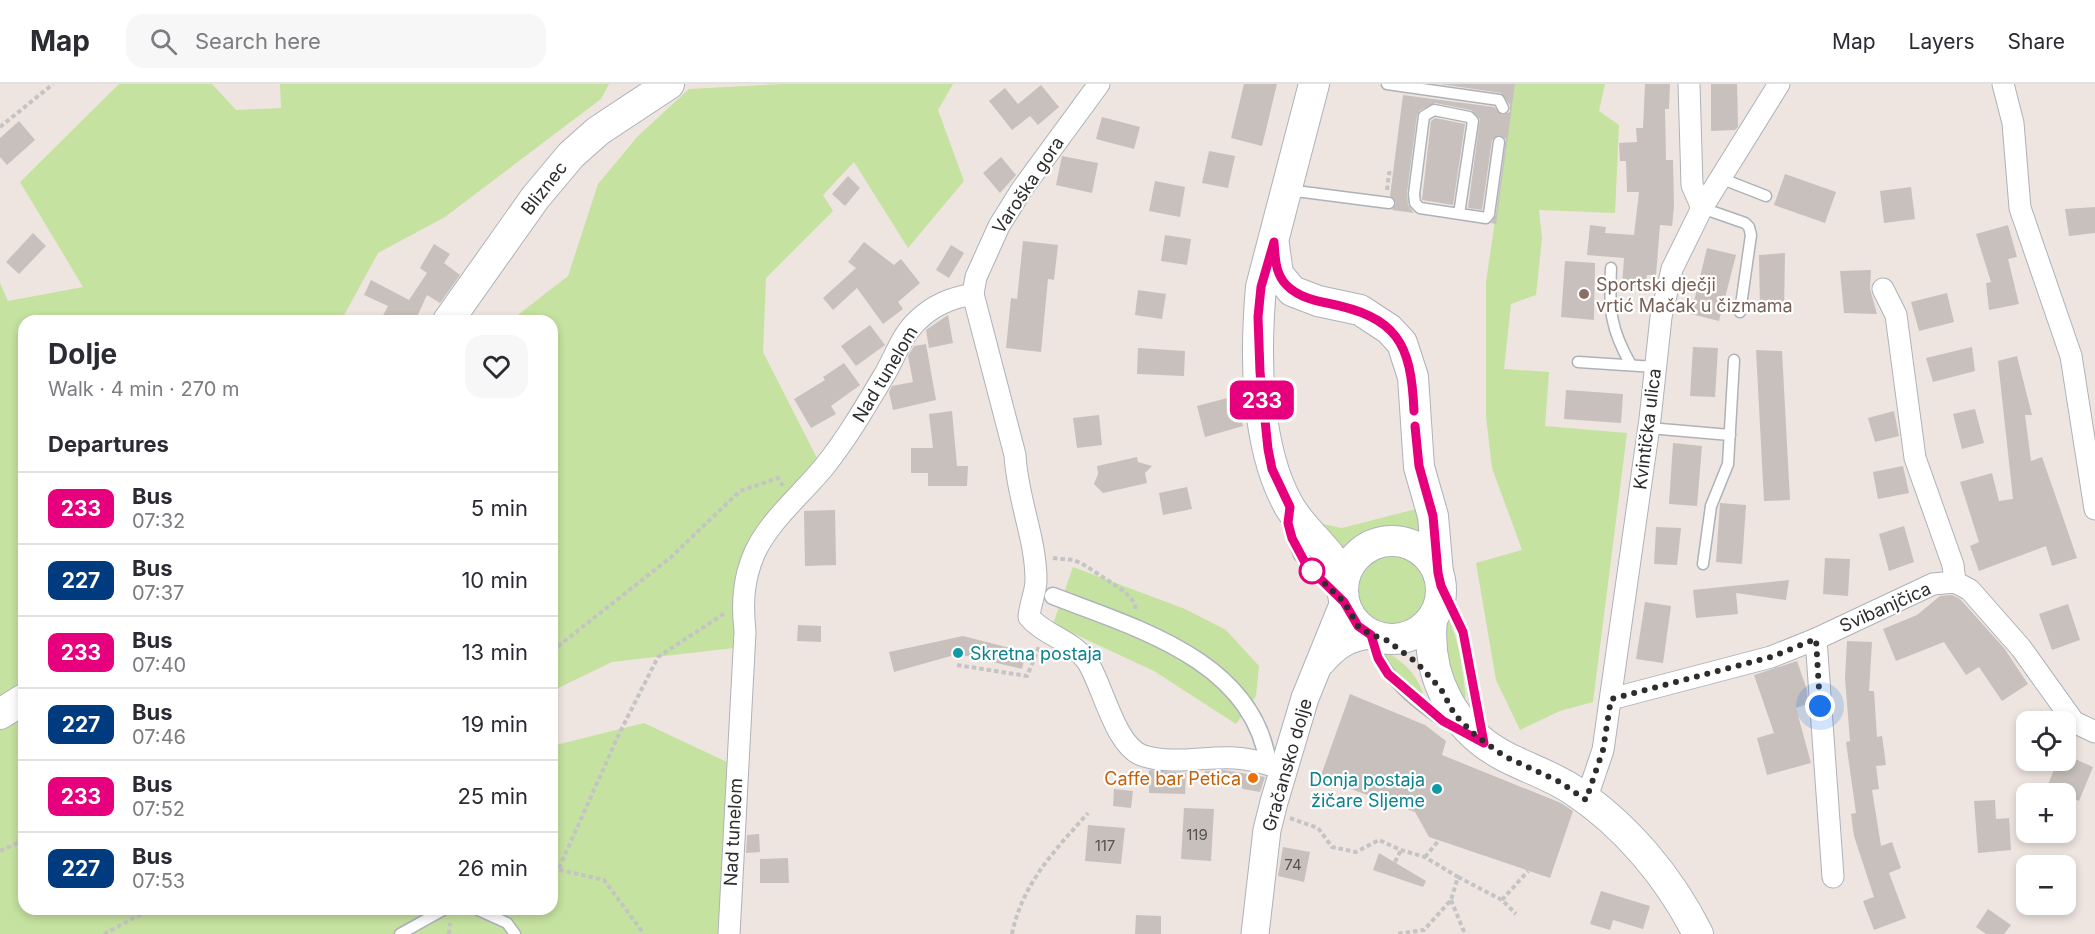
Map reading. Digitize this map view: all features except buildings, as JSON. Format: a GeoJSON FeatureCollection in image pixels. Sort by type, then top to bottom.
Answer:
{"type":"FeatureCollection","features":[{"type":"Feature","properties":{"kind":"main road","name":"Bliznec"},"geometry":{"type":"LineString","coordinates":[[452,315],[535,198],[571,155],[598,131],[669,84]]}},
{"type":"Feature","properties":{"kind":"main road"},"geometry":{"type":"LineString","coordinates":[[1314,84],[1261,287],[1258,317],[1260,372],[1272,469],[1290,507],[1336,563],[1350,617],[1416,662],[1441,689],[1461,721],[1484,743],[1504,756],[1560,782],[1586,800],[1624,833],[1668,882],[1698,934]]}},
{"type":"Feature","properties":{"kind":"main road"},"geometry":{"type":"LineString","coordinates":[[1274,242],[1278,274],[1292,291],[1304,297]]}},
{"type":"Feature","properties":{"kind":"main road"},"geometry":{"type":"LineString","coordinates":[[1258,317],[1271,301],[1281,296],[1304,297],[1360,310],[1389,329],[1402,343],[1413,377],[1419,466],[1433,516],[1440,580],[1438,608],[1432,619],[1418,632],[1404,638],[1378,637]]}},
{"type":"Feature","properties":{"kind":"main road"},"geometry":{"type":"LineString","coordinates":[[1344,590],[1348,567],[1362,551],[1389,541],[1411,544],[1421,551],[1440,580]]}},
{"type":"Feature","properties":{"kind":"main road"},"geometry":{"type":"LineString","coordinates":[[1432,619],[1431,650],[1441,689]]}},
{"type":"Feature","properties":{"kind":"main road"},"geometry":{"type":"LineString","coordinates":[[0,714],[18,703]]}},
{"type":"Feature","properties":{"kind":"street","name":"Varoška gora"},"geometry":{"type":"LineString","coordinates":[[973,294],[982,260],[999,226],[1033,172],[1099,84]]}},
{"type":"Feature","properties":{"kind":"street"},"geometry":{"type":"LineString","coordinates":[[1689,84],[1692,185],[1702,208]]}},
{"type":"Feature","properties":{"kind":"street","name":"Kvintička ulica"},"geometry":{"type":"LineString","coordinates":[[1586,800],[1603,750],[1649,428],[1661,317],[1672,269],[1702,208],[1779,84]]}},
{"type":"Feature","properties":{"kind":"street"},"geometry":{"type":"LineString","coordinates":[[2003,84],[2013,123],[2020,208],[2071,356],[2095,509]]}},
{"type":"Feature","properties":{"kind":"street","name":"Svibanjčica"},"geometry":{"type":"LineString","coordinates":[[1883,289],[1896,315],[1915,458],[1953,565],[1955,582]]}},
{"type":"Feature","properties":{"kind":"street","name":"Nad tunelom"},"geometry":{"type":"LineString","coordinates":[[729,934],[745,632],[742,602],[746,577],[756,552],[773,524],[853,428],[899,345],[917,321],[945,301],[973,294]]}},
{"type":"Feature","properties":{"kind":"street"},"geometry":{"type":"LineString","coordinates":[[973,294],[1011,435],[1015,455],[1016,482],[1034,559],[1036,583],[1029,617],[1035,624],[1057,636],[1086,659],[1122,738],[1134,752],[1156,758],[1234,758],[1276,766]]}},
{"type":"Feature","properties":{"kind":"street","name":"Svibanjčica"},"geometry":{"type":"LineString","coordinates":[[1611,699],[1771,657],[1816,639],[1933,584],[1955,582],[1970,590],[2021,648],[2074,722],[2095,732]]}},
{"type":"Feature","properties":{"kind":"street","name":"Gračansko dolje"},"geometry":{"type":"LineString","coordinates":[[1255,934],[1276,766],[1317,669],[1344,590]]}},
{"type":"Feature","properties":{"kind":"street"},"geometry":{"type":"LineString","coordinates":[[1053,596],[1140,630],[1198,661],[1231,688],[1261,732],[1276,766]]}},
{"type":"Feature","properties":{"kind":"street","name":"Gračansko dolje"},"geometry":{"type":"LineString","coordinates":[[1317,669],[1339,644],[1353,636],[1378,637]]}},
{"type":"Feature","properties":{"kind":"street"},"geometry":{"type":"LineString","coordinates":[[1816,639],[1833,877]]}},
{"type":"Feature","properties":{"kind":"lane"},"geometry":{"type":"LineString","coordinates":[[1387,84],[1499,100],[1503,108]]}},
{"type":"Feature","properties":{"kind":"lane"},"geometry":{"type":"LineString","coordinates":[[1459,214],[1473,121],[1469,117],[1434,110],[1427,111],[1424,116],[1414,194],[1415,203],[1420,208],[1459,214],[1486,218],[1489,214],[1499,142]]}},
{"type":"Feature","properties":{"kind":"lane"},"geometry":{"type":"LineString","coordinates":[[1720,178],[1766,196]]}},
{"type":"Feature","properties":{"kind":"lane"},"geometry":{"type":"LineString","coordinates":[[1287,190],[1389,203]]}},
{"type":"Feature","properties":{"kind":"lane"},"geometry":{"type":"LineString","coordinates":[[1702,208],[1745,223],[1749,227],[1751,235],[1740,312]]}},
{"type":"Feature","properties":{"kind":"lane"},"geometry":{"type":"LineString","coordinates":[[1611,268],[1611,322],[1616,339],[1630,365]]}},
{"type":"Feature","properties":{"kind":"lane"},"geometry":{"type":"LineString","coordinates":[[1703,564],[1711,506],[1728,464],[1734,360]]}},
{"type":"Feature","properties":{"kind":"lane"},"geometry":{"type":"LineString","coordinates":[[1578,362],[1655,367]]}},
{"type":"Feature","properties":{"kind":"lane"},"geometry":{"type":"LineString","coordinates":[[1649,428],[1730,435]]}},
{"type":"Feature","properties":{"kind":"lane"},"geometry":{"type":"LineString","coordinates":[[1440,580],[1463,632],[1484,743]]}},
{"type":"Feature","properties":{"kind":"lane"},"geometry":{"type":"LineString","coordinates":[[1378,637],[1378,658],[1388,674],[1443,721],[1484,743]]}},
{"type":"Feature","properties":{"kind":"lane"},"geometry":{"type":"LineString","coordinates":[[400,934],[434,915]]}},
{"type":"Feature","properties":{"kind":"lane"},"geometry":{"type":"LineString","coordinates":[[493,915],[507,923],[515,934]]}},
{"type":"Feature","properties":{"kind":"path"},"geometry":{"type":"LineString","coordinates":[[0,127],[53,84]]}},
{"type":"Feature","properties":{"kind":"path"},"geometry":{"type":"LineString","coordinates":[[1387,188],[1389,173],[1393,174]]}},
{"type":"Feature","properties":{"kind":"path"},"geometry":{"type":"LineString","coordinates":[[558,646],[670,558],[740,491],[778,478],[793,502]]}},
{"type":"Feature","properties":{"kind":"path"},"geometry":{"type":"LineString","coordinates":[[1034,559],[1074,560],[1124,591],[1134,602],[1140,630]]}},
{"type":"Feature","properties":{"kind":"path"},"geometry":{"type":"LineString","coordinates":[[644,934],[604,880],[559,868],[619,734],[658,657],[742,602]]}},
{"type":"Feature","properties":{"kind":"path"},"geometry":{"type":"LineString","coordinates":[[957,665],[1027,676],[1030,666]]}},
{"type":"Feature","properties":{"kind":"path"},"geometry":{"type":"LineString","coordinates":[[1012,934],[1016,913],[1027,888],[1088,813]]}},
{"type":"Feature","properties":{"kind":"path"},"geometry":{"type":"LineString","coordinates":[[1287,817],[1318,828],[1332,847],[1356,852],[1379,840],[1401,850],[1425,856],[1458,877],[1502,900],[1516,914]]}},
{"type":"Feature","properties":{"kind":"path"},"geometry":{"type":"LineString","coordinates":[[1425,856],[1439,840]]}},
{"type":"Feature","properties":{"kind":"path"},"geometry":{"type":"LineString","coordinates":[[0,852],[18,843]]}},
{"type":"Feature","properties":{"kind":"path"},"geometry":{"type":"LineString","coordinates":[[1395,862],[1401,850]]}},
{"type":"Feature","properties":{"kind":"path"},"geometry":{"type":"LineString","coordinates":[[1502,900],[1528,871]]}},
{"type":"Feature","properties":{"kind":"path"},"geometry":{"type":"LineString","coordinates":[[1396,934],[1424,930],[1451,900],[1458,877]]}},
{"type":"Feature","properties":{"kind":"path"},"geometry":{"type":"LineString","coordinates":[[1451,900],[1465,934]]}},
{"type":"Feature","properties":{"kind":"path"},"geometry":{"type":"LineString","coordinates":[[105,934],[140,915]]}},
{"type":"Feature","properties":{"kind":"green space"},"geometry":{"type":"Polygon","coordinates":[[[119,84],[212,84],[236,110],[281,108],[280,84],[609,84],[601,99],[445,217],[378,253],[344,315],[18,315],[18,915],[558,915],[558,744],[644,723],[727,762],[719,934],[0,934],[0,283],[8,301],[83,287],[20,182],[119,84]]]}},
{"type":"Feature","properties":{"kind":"green space"},"geometry":{"type":"Polygon","coordinates":[[[783,84],[953,84],[938,110],[964,181],[908,248],[854,162],[823,195],[833,211],[766,278],[763,352],[820,464],[735,585],[734,648],[612,662],[558,688],[558,315],[518,315],[568,276],[598,184],[638,136],[689,89],[783,84]]]}},
{"type":"Feature","properties":{"kind":"green space"},"geometry":{"type":"Polygon","coordinates":[[[1515,84],[1605,84],[1599,111],[1619,125],[1615,213],[1539,210],[1542,238],[1536,295],[1511,304],[1504,369],[1549,372],[1545,426],[1627,433],[1593,702],[1560,711],[1520,730],[1496,680],[1476,563],[1522,550],[1492,468],[1486,417],[1486,282],[1515,84]]]}},
{"type":"Feature","properties":{"kind":"green space"},"geometry":{"type":"Polygon","coordinates":[[[1420,508],[1427,541],[1404,534],[1373,534],[1355,544],[1345,553],[1318,529],[1323,524],[1342,528],[1420,508]]]}},
{"type":"Feature","properties":{"kind":"green space"},"geometry":{"type":"Polygon","coordinates":[[[1392,556],[1405,559],[1417,566],[1424,578],[1427,591],[1424,604],[1417,616],[1405,623],[1392,626],[1379,623],[1367,616],[1360,604],[1357,591],[1360,578],[1367,566],[1379,559],[1392,556]]]}},
{"type":"Feature","properties":{"kind":"green space"},"geometry":{"type":"Polygon","coordinates":[[[1073,567],[1185,609],[1226,630],[1259,666],[1256,696],[1236,724],[1154,671],[1053,624],[1073,567]]]}},
{"type":"Feature","properties":{"kind":"green space"},"geometry":{"type":"Polygon","coordinates":[[[1447,616],[1458,645],[1462,666],[1466,697],[1461,700],[1443,647],[1443,626],[1447,616]]]}},
{"type":"Feature","properties":{"kind":"green space"},"geometry":{"type":"Polygon","coordinates":[[[1384,651],[1408,668],[1423,693],[1419,694],[1389,665],[1384,651]]]}},
{"type":"Feature","properties":{"kind":"bus line","name":"233"},"geometry":{"type":"LineString","coordinates":[[1414,411],[1413,377],[1402,343],[1389,329],[1360,310],[1318,301],[1292,291],[1278,274],[1274,242],[1261,287],[1258,317],[1264,427],[1272,469],[1290,507],[1288,523],[1299,555],[1307,566],[1344,602],[1350,617],[1358,626],[1371,635],[1378,658],[1388,674],[1443,721],[1484,743],[1463,632],[1441,586],[1438,573],[1433,516],[1419,466],[1415,426]]}},
{"type":"Feature","properties":{"kind":"place","name":"Sportski dječji vrtić Mačak u čizmama"},"geometry":{"type":"Point","coordinates":[1584,294]}},
{"type":"Feature","properties":{"kind":"place","name":"Skretna postaja"},"geometry":{"type":"Point","coordinates":[958,653]}},
{"type":"Feature","properties":{"kind":"place","name":"Caffe bar Petica"},"geometry":{"type":"Point","coordinates":[1253,778]}},
{"type":"Feature","properties":{"kind":"place","name":"Donja postaja žičare Sljeme"},"geometry":{"type":"Point","coordinates":[1437,789]}},
{"type":"Feature","properties":{"kind":"route"},"geometry":{"type":"LineString","coordinates":[[1312,571],[1307,566],[1344,602],[1350,617],[1358,626],[1371,635],[1385,639],[1416,662],[1441,689],[1455,715],[1466,728],[1492,749],[1560,782],[1586,800],[1603,750],[1611,699],[1642,693],[1712,671],[1771,657],[1816,639],[1820,706]]}}]}
